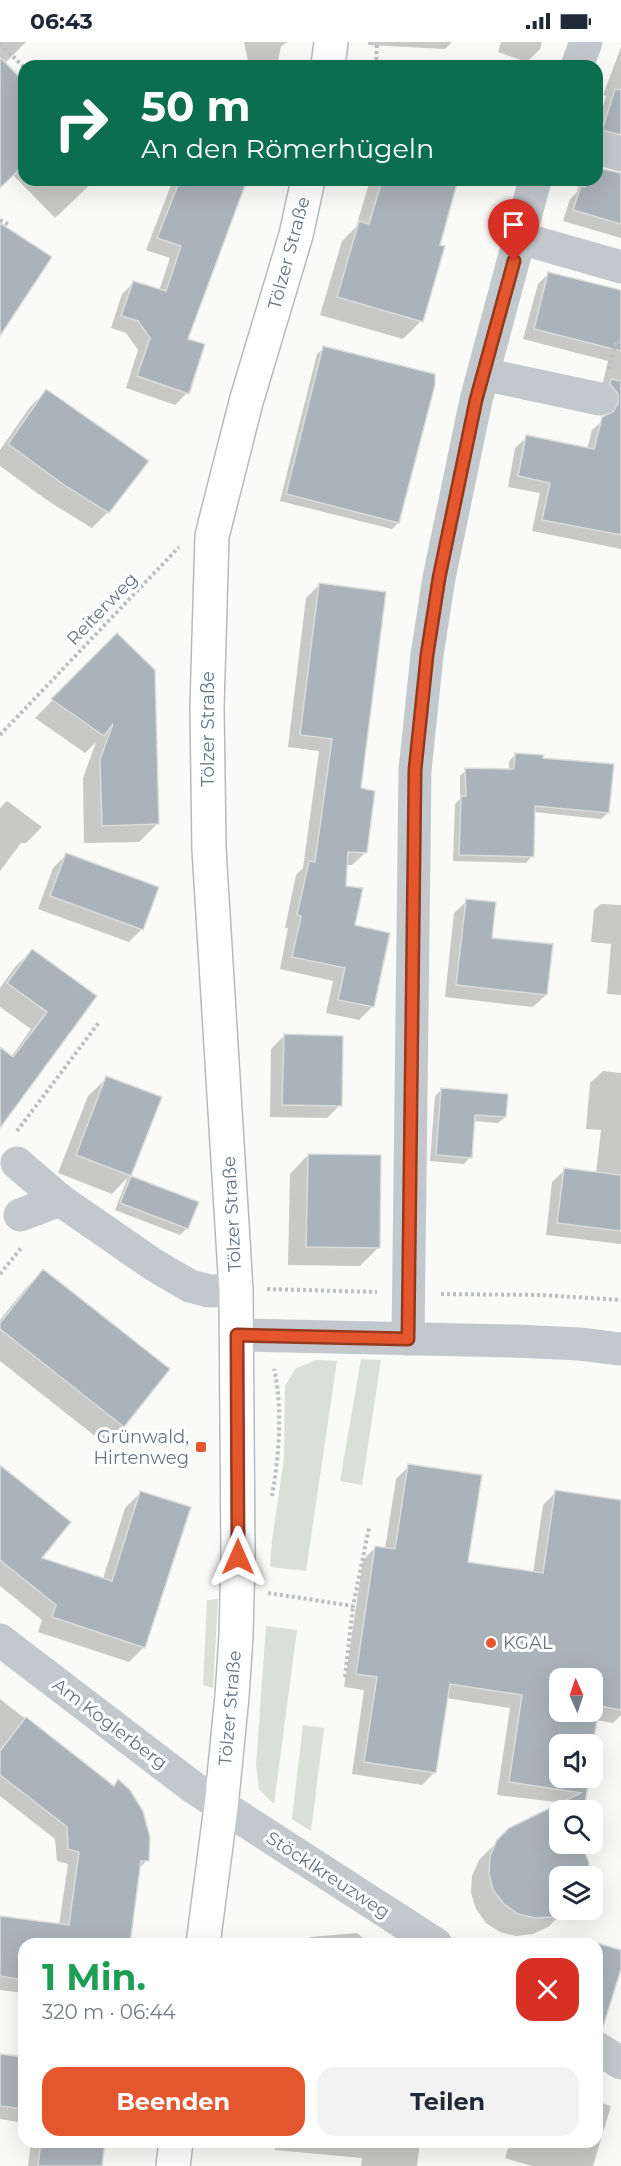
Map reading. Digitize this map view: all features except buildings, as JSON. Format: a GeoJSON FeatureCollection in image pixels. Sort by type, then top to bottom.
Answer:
{"type":"FeatureCollection","features":[{"type":"Feature","properties":{"kind":"main road"},"geometry":{"type":"LineString","coordinates":[[328,60],[330,42]]}},
{"type":"Feature","properties":{"kind":"main road","name":"Tölzer Straße"},"geometry":{"type":"LineString","coordinates":[[203,1938],[221,1807],[236,1636],[236,1290],[209,849],[207,707],[212,536],[246,402],[296,235],[307,186]]}},
{"type":"Feature","properties":{"kind":"main road"},"geometry":{"type":"LineString","coordinates":[[173,2166],[175,2148]]}},
{"type":"Feature","properties":{"kind":"street"},"geometry":{"type":"LineString","coordinates":[[579,60],[586,42]]}},
{"type":"Feature","properties":{"kind":"street"},"geometry":{"type":"LineString","coordinates":[[603,150],[621,155]]}},
{"type":"Feature","properties":{"kind":"street"},"geometry":{"type":"LineString","coordinates":[[408,1339],[415,770],[427,655],[439,578],[483,374],[534,186]]}},
{"type":"Feature","properties":{"kind":"street"},"geometry":{"type":"LineString","coordinates":[[520,238],[621,267]]}},
{"type":"Feature","properties":{"kind":"street"},"geometry":{"type":"LineString","coordinates":[[483,374],[600,399]]}},
{"type":"Feature","properties":{"kind":"street","name":"Tölzer Straße"},"geometry":{"type":"LineString","coordinates":[[17,1163],[60,1200],[154,1265],[190,1286],[209,1291],[236,1290]]}},
{"type":"Feature","properties":{"kind":"street"},"geometry":{"type":"LineString","coordinates":[[20,1215],[60,1200]]}},
{"type":"Feature","properties":{"kind":"street"},"geometry":{"type":"LineString","coordinates":[[237,1335],[570,1344],[621,1349]]}},
{"type":"Feature","properties":{"kind":"street","name":"Am Koglerberg"},"geometry":{"type":"LineString","coordinates":[[0,1640],[221,1807]]}},
{"type":"Feature","properties":{"kind":"street","name":"Stöcklkreuzweg"},"geometry":{"type":"LineString","coordinates":[[221,1807],[427,1938]]}},
{"type":"Feature","properties":{"kind":"street"},"geometry":{"type":"LineString","coordinates":[[603,2052],[621,2063]]}},
{"type":"Feature","properties":{"kind":"path"},"geometry":{"type":"LineString","coordinates":[[376,60],[377,42]]}},
{"type":"Feature","properties":{"kind":"path"},"geometry":{"type":"LineString","coordinates":[[0,44],[18,61]]}},
{"type":"Feature","properties":{"kind":"path"},"geometry":{"type":"LineString","coordinates":[[0,220],[9,225]]}},
{"type":"Feature","properties":{"kind":"path","name":"Reiterweg"},"geometry":{"type":"LineString","coordinates":[[0,735],[186,540],[212,536]]}},
{"type":"Feature","properties":{"kind":"path"},"geometry":{"type":"LineString","coordinates":[[17,1163],[12,1138],[100,1021]]}},
{"type":"Feature","properties":{"kind":"path"},"geometry":{"type":"LineString","coordinates":[[345,1677],[353,1606],[369,1528]]}},
{"type":"Feature","properties":{"kind":"path"},"geometry":{"type":"LineString","coordinates":[[261,1592],[353,1606]]}},
{"type":"Feature","properties":{"kind":"shaded area"},"geometry":{"type":"Polygon","coordinates":[[[361,1359],[381,1360],[362,1485],[340,1481],[361,1359]]]}},
{"type":"Feature","properties":{"kind":"shaded area"},"geometry":{"type":"Polygon","coordinates":[[[316,1360],[337,1361],[306,1571],[270,1567],[284,1459],[285,1386],[295,1369],[316,1360]]]}},
{"type":"Feature","properties":{"kind":"shaded area"},"geometry":{"type":"Polygon","coordinates":[[[218,1599],[213,1688],[203,1685],[207,1600],[218,1599]]]}},
{"type":"Feature","properties":{"kind":"shaded area"},"geometry":{"type":"Polygon","coordinates":[[[266,1626],[297,1630],[274,1804],[259,1789],[256,1765],[266,1626]]]}},
{"type":"Feature","properties":{"kind":"shaded area"},"geometry":{"type":"Polygon","coordinates":[[[303,1725],[324,1728],[311,1831],[292,1819],[303,1725]]]}},
{"type":"Feature","properties":{"kind":"place","name":"Grünwald, Hirtenweg"},"geometry":{"type":"Point","coordinates":[201,1447]}},
{"type":"Feature","properties":{"kind":"place","name":"KGAL"},"geometry":{"type":"Point","coordinates":[491,1643]}},
{"type":"Feature","properties":{"kind":"route"},"geometry":{"type":"LineString","coordinates":[[238,1557],[237,1335],[408,1339],[415,770],[427,655],[439,578],[476,400],[514,261]]}}]}
